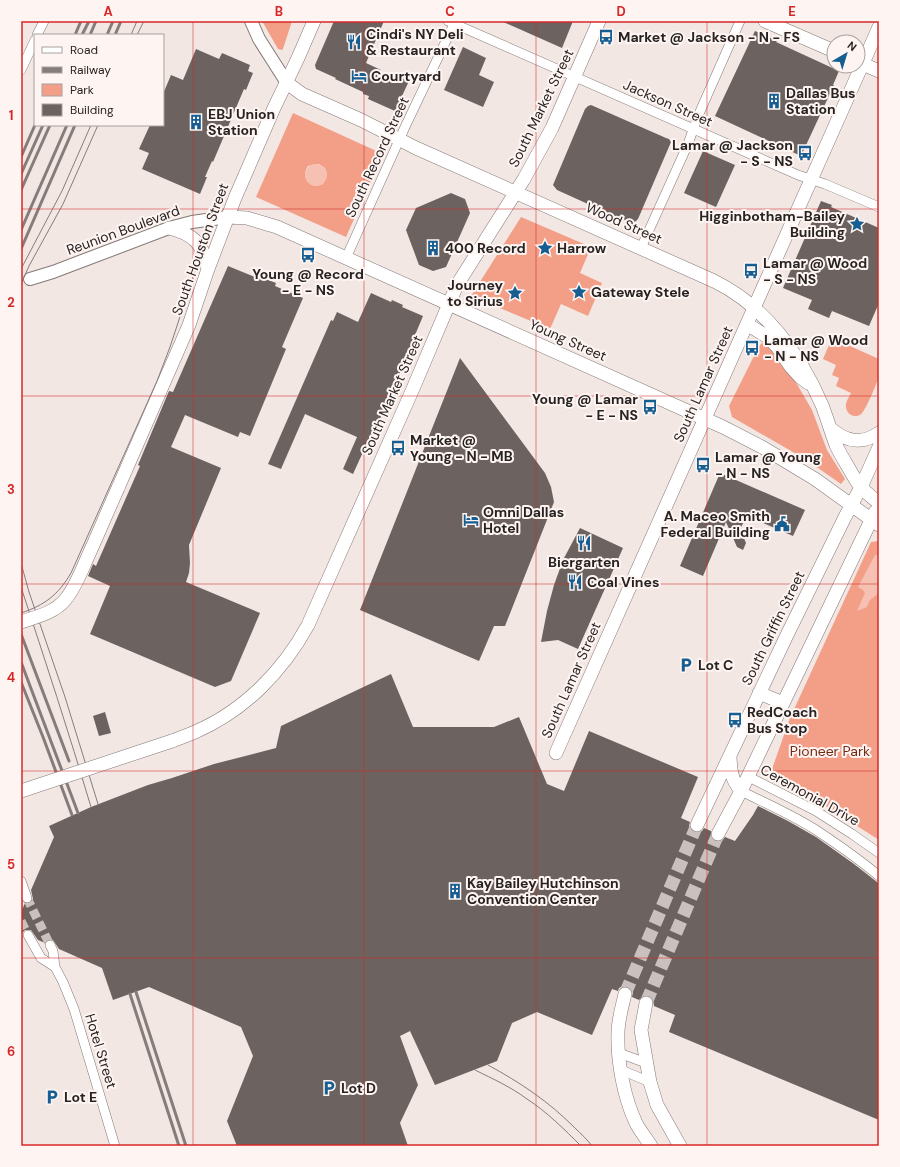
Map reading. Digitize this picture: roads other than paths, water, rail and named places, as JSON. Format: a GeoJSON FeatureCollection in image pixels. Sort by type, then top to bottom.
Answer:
{"type":"FeatureCollection","features":[{"type":"Feature","properties":{"kind":"main road","name":"South Houston Street"},"geometry":{"type":"LineString","coordinates":[[21,622],[53,610],[64,600],[73,588],[80,574],[189,325],[208,269],[235,198],[271,114],[314,21]]}},
{"type":"Feature","properties":{"kind":"main road","name":"South Market Street"},"geometry":{"type":"LineString","coordinates":[[21,791],[172,741],[203,728],[222,718],[242,704],[261,688],[280,668],[299,642],[308,625],[403,414],[457,285],[516,193],[552,128],[599,21]]}},
{"type":"Feature","properties":{"kind":"main road"},"geometry":{"type":"LineString","coordinates":[[765,21],[826,48]]}},
{"type":"Feature","properties":{"kind":"main road","name":"South Lamar Street"},"geometry":{"type":"LineString","coordinates":[[866,52],[879,27]]}},
{"type":"Feature","properties":{"kind":"main road"},"geometry":{"type":"LineString","coordinates":[[866,66],[879,71]]}},
{"type":"Feature","properties":{"kind":"main road","name":"South Lamar Street"},"geometry":{"type":"LineString","coordinates":[[556,753],[706,419],[811,180],[855,74]]}},
{"type":"Feature","properties":{"kind":"main road","name":"Wood Street"},"geometry":{"type":"LineString","coordinates":[[286,83],[302,94],[416,148],[641,248],[726,287],[740,296],[778,331],[801,363],[814,388],[839,450],[861,487]]}},
{"type":"Feature","properties":{"kind":"main road","name":"Young Street"},"geometry":{"type":"LineString","coordinates":[[228,217],[247,218],[277,227],[706,419],[741,436],[815,478],[875,522]]}},
{"type":"Feature","properties":{"kind":"main road"},"geometry":{"type":"LineString","coordinates":[[169,228],[182,231],[197,242],[204,255],[208,269]]}},
{"type":"Feature","properties":{"kind":"main road"},"geometry":{"type":"LineString","coordinates":[[747,324],[769,338],[800,377],[814,388]]}},
{"type":"Feature","properties":{"kind":"main road"},"geometry":{"type":"LineString","coordinates":[[830,428],[839,435],[848,439],[857,440],[867,439],[879,433]]}},
{"type":"Feature","properties":{"kind":"main road","name":"South Griffin Street"},"geometry":{"type":"LineString","coordinates":[[697,825],[759,693],[861,487],[879,447]]}},
{"type":"Feature","properties":{"kind":"main road"},"geometry":{"type":"LineString","coordinates":[[718,834],[741,791],[783,703],[875,522],[879,503],[861,487]]}},
{"type":"Feature","properties":{"kind":"main road"},"geometry":{"type":"LineString","coordinates":[[759,693],[783,703]]}},
{"type":"Feature","properties":{"kind":"main road"},"geometry":{"type":"LineString","coordinates":[[730,756],[731,773],[735,784],[741,791]]}},
{"type":"Feature","properties":{"kind":"main road"},"geometry":{"type":"LineString","coordinates":[[625,994],[619,1020],[618,1034],[621,1070],[625,1091],[636,1122],[651,1146]]}},
{"type":"Feature","properties":{"kind":"main road"},"geometry":{"type":"LineString","coordinates":[[646,1003],[641,1030],[650,1082],[657,1105],[680,1146]]}},
{"type":"Feature","properties":{"kind":"street"},"geometry":{"type":"LineString","coordinates":[[38,34],[44,21]]}},
{"type":"Feature","properties":{"kind":"street"},"geometry":{"type":"LineString","coordinates":[[251,21],[286,83]]}},
{"type":"Feature","properties":{"kind":"street"},"geometry":{"type":"LineString","coordinates":[[641,248],[688,144],[693,129],[740,21]]}},
{"type":"Feature","properties":{"kind":"street","name":"Jackson Street"},"geometry":{"type":"LineString","coordinates":[[451,22],[798,175],[825,184],[879,207]]}},
{"type":"Feature","properties":{"kind":"street","name":"South Record Street"},"geometry":{"type":"LineString","coordinates":[[346,258],[400,140],[451,22]]}},
{"type":"Feature","properties":{"kind":"street"},"geometry":{"type":"LineString","coordinates":[[21,70],[34,42]]}},
{"type":"Feature","properties":{"kind":"street","name":"Reunion Boulevard"},"geometry":{"type":"LineString","coordinates":[[30,279],[53,272],[169,228],[192,222],[228,217]]}},
{"type":"Feature","properties":{"kind":"street","name":"Ceremonial Drive"},"geometry":{"type":"LineString","coordinates":[[748,776],[816,811],[879,853]]}},
{"type":"Feature","properties":{"kind":"street","name":"Ceremonial Drive"},"geometry":{"type":"LineString","coordinates":[[741,791],[793,817],[818,832],[857,858],[879,876]]}},
{"type":"Feature","properties":{"kind":"street"},"geometry":{"type":"LineString","coordinates":[[21,882],[27,898]]}},
{"type":"Feature","properties":{"kind":"street","name":"Hotel Street"},"geometry":{"type":"LineString","coordinates":[[28,936],[41,958],[55,967]]}},
{"type":"Feature","properties":{"kind":"street","name":"Hotel Street"},"geometry":{"type":"LineString","coordinates":[[50,945],[53,951],[55,967],[74,1009],[115,1146]]}},
{"type":"Feature","properties":{"kind":"street"},"geometry":{"type":"LineString","coordinates":[[620,1054],[646,1063]]}},
{"type":"Feature","properties":{"kind":"street"},"geometry":{"type":"LineString","coordinates":[[621,1070],[650,1082]]}},
{"type":"Feature","properties":{"kind":"tunnel"},"geometry":{"type":"LineString","coordinates":[[625,994],[697,825]]}},
{"type":"Feature","properties":{"kind":"tunnel"},"geometry":{"type":"LineString","coordinates":[[646,1003],[718,834]]}},
{"type":"Feature","properties":{"kind":"tunnel"},"geometry":{"type":"LineString","coordinates":[[27,898],[50,945]]}},
{"type":"Feature","properties":{"kind":"tunnel"},"geometry":{"type":"LineString","coordinates":[[21,921],[28,935]]}},
{"type":"Feature","properties":{"kind":"tram line"},"geometry":{"type":"LineString","coordinates":[[131,34],[137,21]]}},
{"type":"Feature","properties":{"kind":"tram line"},"geometry":{"type":"LineString","coordinates":[[138,34],[144,21]]}},
{"type":"Feature","properties":{"kind":"tram line"},"geometry":{"type":"LineString","coordinates":[[21,269],[62,191],[91,126]]}},
{"type":"Feature","properties":{"kind":"tram line"},"geometry":{"type":"LineString","coordinates":[[21,284],[29,266],[63,204],[98,126]]}},
{"type":"Feature","properties":{"kind":"tram line"},"geometry":{"type":"LineString","coordinates":[[21,613],[44,603],[56,593],[71,573],[157,381],[170,347],[197,265]]}},
{"type":"Feature","properties":{"kind":"tram line"},"geometry":{"type":"LineString","coordinates":[[21,563],[29,592],[65,697],[98,804]]}},
{"type":"Feature","properties":{"kind":"tram line"},"geometry":{"type":"LineString","coordinates":[[21,587],[66,724],[91,807]]}},
{"type":"Feature","properties":{"kind":"tram line"},"geometry":{"type":"LineString","coordinates":[[488,1065],[523,1086],[544,1101],[565,1118],[592,1146]]}},
{"type":"Feature","properties":{"kind":"tram line"},"geometry":{"type":"LineString","coordinates":[[475,1070],[508,1087],[541,1109],[581,1146]]}},
{"type":"Feature","properties":{"kind":"railway"},"geometry":{"type":"LineString","coordinates":[[75,34],[81,21]]}},
{"type":"Feature","properties":{"kind":"railway"},"geometry":{"type":"LineString","coordinates":[[82,34],[89,21]]}},
{"type":"Feature","properties":{"kind":"railway"},"geometry":{"type":"LineString","coordinates":[[90,34],[96,21]]}},
{"type":"Feature","properties":{"kind":"railway"},"geometry":{"type":"LineString","coordinates":[[107,34],[113,21]]}},
{"type":"Feature","properties":{"kind":"railway"},"geometry":{"type":"LineString","coordinates":[[115,34],[121,21]]}},
{"type":"Feature","properties":{"kind":"railway"},"geometry":{"type":"LineString","coordinates":[[21,157],[35,126]]}},
{"type":"Feature","properties":{"kind":"railway"},"geometry":{"type":"LineString","coordinates":[[21,174],[43,126]]}},
{"type":"Feature","properties":{"kind":"railway"},"geometry":{"type":"LineString","coordinates":[[21,190],[50,126]]}},
{"type":"Feature","properties":{"kind":"railway"},"geometry":{"type":"LineString","coordinates":[[21,230],[67,126]]}},
{"type":"Feature","properties":{"kind":"railway"},"geometry":{"type":"LineString","coordinates":[[21,249],[75,126]]}},
{"type":"Feature","properties":{"kind":"railway"},"geometry":{"type":"LineString","coordinates":[[21,634],[69,761]]}},
{"type":"Feature","properties":{"kind":"railway"},"geometry":{"type":"LineString","coordinates":[[21,662],[78,813]]}},
{"type":"Feature","properties":{"kind":"railway"},"geometry":{"type":"LineString","coordinates":[[21,682],[72,815]]}},
{"type":"Feature","properties":{"kind":"railway"},"geometry":{"type":"LineString","coordinates":[[136,992],[186,1146]]}},
{"type":"Feature","properties":{"kind":"railway"},"geometry":{"type":"LineString","coordinates":[[130,994],[179,1146]]}},
{"type":"Feature","properties":{"kind":"place","name":"Market @ Jackson - N - FS"},"geometry":{"type":"Point","coordinates":[606,37]}},
{"type":"Feature","properties":{"kind":"place","name":"Cindi's NY Deli & Restaurant"},"geometry":{"type":"Point","coordinates":[354,42]}},
{"type":"Feature","properties":{"kind":"place","name":"Courtyard"},"geometry":{"type":"Point","coordinates":[359,76]}},
{"type":"Feature","properties":{"kind":"place","name":"Dallas Bus Station"},"geometry":{"type":"Point","coordinates":[774,101]}},
{"type":"Feature","properties":{"kind":"place","name":"EBJ Union Station"},"geometry":{"type":"Point","coordinates":[196,122]}},
{"type":"Feature","properties":{"kind":"place","name":"Lamar @ Jackson - S - NS"},"geometry":{"type":"Point","coordinates":[805,153]}},
{"type":"Feature","properties":{"kind":"place","name":"Higginbotham-Bailey Building"},"geometry":{"type":"Point","coordinates":[857,224]}},
{"type":"Feature","properties":{"kind":"place","name":"400 Record"},"geometry":{"type":"Point","coordinates":[433,248]}},
{"type":"Feature","properties":{"kind":"place","name":"Harrow"},"geometry":{"type":"Point","coordinates":[545,248]}},
{"type":"Feature","properties":{"kind":"place","name":"Young @ Record - E - NS"},"geometry":{"type":"Point","coordinates":[308,255]}},
{"type":"Feature","properties":{"kind":"place","name":"Lamar @ Wood - S - NS"},"geometry":{"type":"Point","coordinates":[751,271]}},
{"type":"Feature","properties":{"kind":"place","name":"Gateway Stele"},"geometry":{"type":"Point","coordinates":[579,292]}},
{"type":"Feature","properties":{"kind":"place","name":"Journey to Sirius"},"geometry":{"type":"Point","coordinates":[515,293]}},
{"type":"Feature","properties":{"kind":"place","name":"Lamar @ Wood - N - NS"},"geometry":{"type":"Point","coordinates":[752,348]}},
{"type":"Feature","properties":{"kind":"place","name":"Young @ Lamar - E - NS"},"geometry":{"type":"Point","coordinates":[650,407]}},
{"type":"Feature","properties":{"kind":"place","name":"Market @ Young - N - MB"},"geometry":{"type":"Point","coordinates":[398,448]}},
{"type":"Feature","properties":{"kind":"place","name":"Lamar @ Young - N - NS"},"geometry":{"type":"Point","coordinates":[703,465]}},
{"type":"Feature","properties":{"kind":"place","name":"Omni Dallas Hotel"},"geometry":{"type":"Point","coordinates":[471,520]}},
{"type":"Feature","properties":{"kind":"place","name":"A. Maceo Smith Federal Building"},"geometry":{"type":"Point","coordinates":[782,524]}},
{"type":"Feature","properties":{"kind":"place","name":"Biergarten"},"geometry":{"type":"Point","coordinates":[584,543]}},
{"type":"Feature","properties":{"kind":"place","name":"Coal Vines"},"geometry":{"type":"Point","coordinates":[575,582]}},
{"type":"Feature","properties":{"kind":"place","name":"Lot C"},"geometry":{"type":"Point","coordinates":[686,665]}},
{"type":"Feature","properties":{"kind":"place","name":"RedCoach Bus Stop"},"geometry":{"type":"Point","coordinates":[735,720]}},
{"type":"Feature","properties":{"kind":"place","name":"Kay Bailey Hutchinson Convention Center"},"geometry":{"type":"Point","coordinates":[455,891]}},
{"type":"Feature","properties":{"kind":"place","name":"Lot D"},"geometry":{"type":"Point","coordinates":[329,1088]}},
{"type":"Feature","properties":{"kind":"place","name":"Lot E"},"geometry":{"type":"Point","coordinates":[52,1097]}},
{"type":"Feature","properties":{"kind":"park label","name":"Pioneer Park"},"geometry":{"type":"Point","coordinates":[830,751]}}]}
